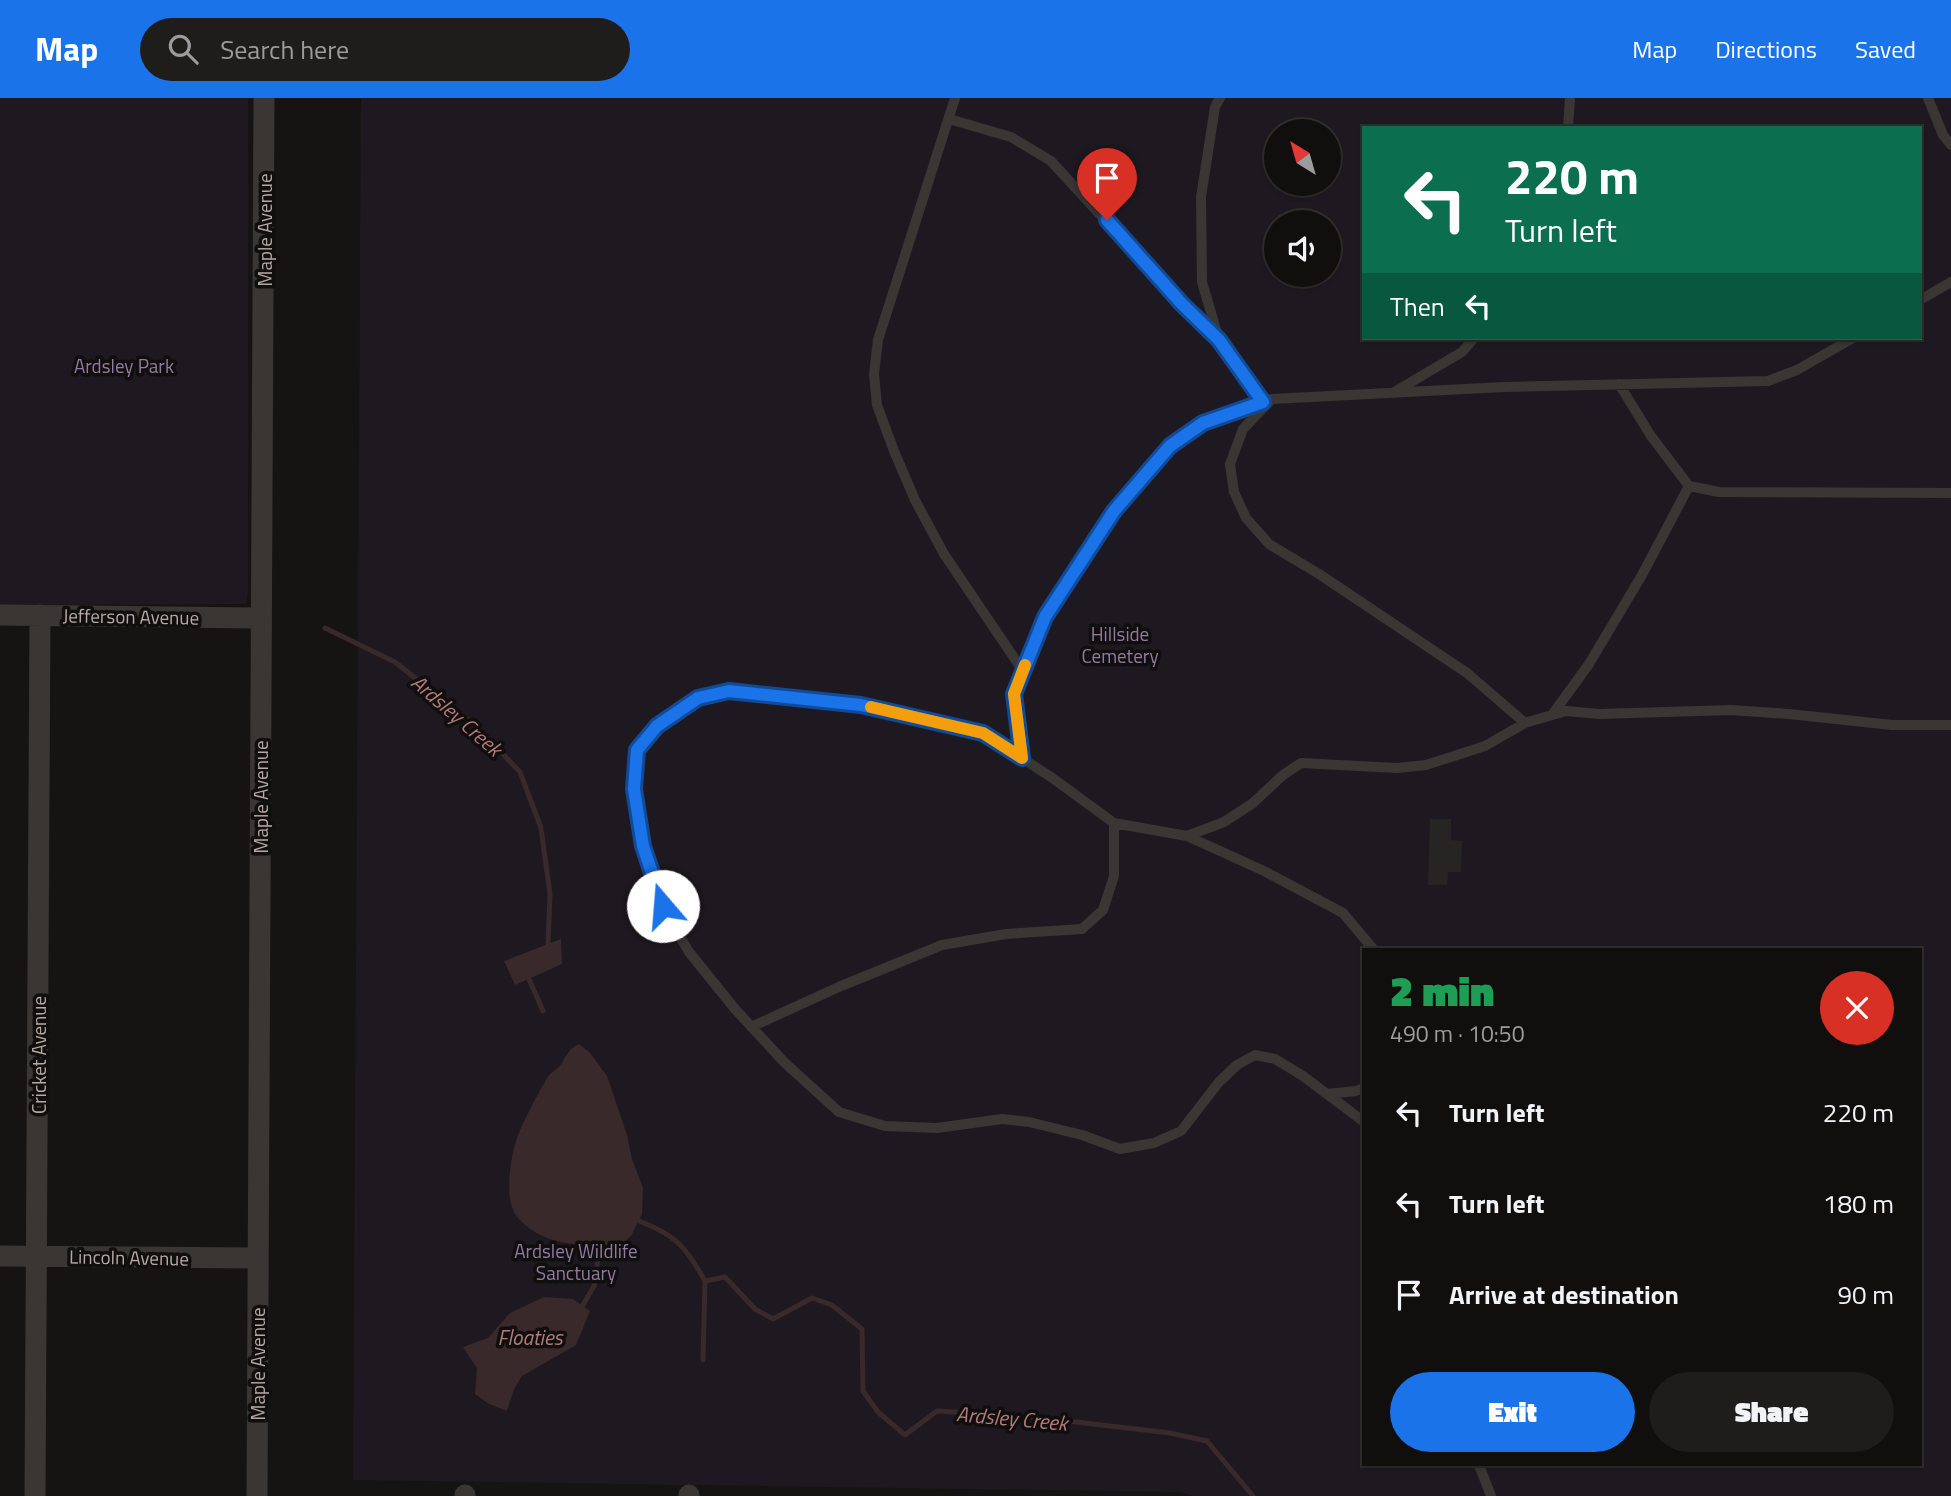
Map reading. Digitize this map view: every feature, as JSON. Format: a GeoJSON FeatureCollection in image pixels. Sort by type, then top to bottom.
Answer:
{"type":"FeatureCollection","features":[{"type":"Feature","properties":{"kind":"street","name":"Maple Avenue"},"geometry":{"type":"LineString","coordinates":[[257,1496],[264,98]]}},
{"type":"Feature","properties":{"kind":"street","name":"Jefferson Avenue"},"geometry":{"type":"LineString","coordinates":[[0,615],[261,618]]}},
{"type":"Feature","properties":{"kind":"street","name":"Cricket Avenue"},"geometry":{"type":"LineString","coordinates":[[35,1496],[40,615]]}},
{"type":"Feature","properties":{"kind":"street","name":"Lincoln Avenue"},"geometry":{"type":"LineString","coordinates":[[0,1256],[257,1258]]}},
{"type":"Feature","properties":{"kind":"lane"},"geometry":{"type":"LineString","coordinates":[[956,98],[878,340],[874,374],[877,405],[915,500],[944,554],[1023,671]]}},
{"type":"Feature","properties":{"kind":"lane"},"geometry":{"type":"LineString","coordinates":[[1219,340],[1202,282],[1201,197],[1215,107],[1220,98]]}},
{"type":"Feature","properties":{"kind":"lane"},"geometry":{"type":"LineString","coordinates":[[1568,126],[1570,98]]}},
{"type":"Feature","properties":{"kind":"lane"},"geometry":{"type":"LineString","coordinates":[[1928,98],[1943,135],[1951,145]]}},
{"type":"Feature","properties":{"kind":"lane"},"geometry":{"type":"LineString","coordinates":[[949,119],[1012,137],[1051,161],[1182,304],[1219,340],[1267,401]]}},
{"type":"Feature","properties":{"kind":"lane"},"geometry":{"type":"LineString","coordinates":[[1922,299],[1951,282]]}},
{"type":"Feature","properties":{"kind":"lane"},"geometry":{"type":"LineString","coordinates":[[1394,393],[1462,352],[1473,340]]}},
{"type":"Feature","properties":{"kind":"lane"},"geometry":{"type":"LineString","coordinates":[[1022,758],[1014,694],[1045,617],[1114,511],[1170,446],[1203,423],[1267,401],[1504,387],[1768,381],[1797,370],[1850,340]]}},
{"type":"Feature","properties":{"kind":"lane"},"geometry":{"type":"LineString","coordinates":[[1619,384],[1651,436],[1689,486],[1719,492],[1951,493]]}},
{"type":"Feature","properties":{"kind":"lane"},"geometry":{"type":"LineString","coordinates":[[1267,401],[1243,429],[1230,464],[1234,492],[1246,518],[1269,544],[1319,574],[1466,673],[1524,723]]}},
{"type":"Feature","properties":{"kind":"lane"},"geometry":{"type":"LineString","coordinates":[[1552,715],[1589,664],[1642,575],[1689,486]]}},
{"type":"Feature","properties":{"kind":"lane"},"geometry":{"type":"LineString","coordinates":[[1362,1121],[1275,1059],[1255,1055],[1237,1065],[1219,1082],[1181,1131],[1154,1143],[1120,1149],[1082,1135],[1029,1122],[1002,1119],[937,1128],[885,1126],[839,1112],[784,1062],[751,1027],[689,952],[663,906],[643,846],[634,789],[637,750],[657,726],[698,698],[729,691],[861,705],[983,733],[1114,823],[1187,836],[1265,871],[1343,913],[1372,948]]}},
{"type":"Feature","properties":{"kind":"lane"},"geometry":{"type":"LineString","coordinates":[[1187,836],[1224,822],[1253,803],[1300,763],[1397,768],[1426,765],[1485,746],[1524,723],[1566,711],[1599,713],[1731,710],[1892,725],[1951,724]]}},
{"type":"Feature","properties":{"kind":"lane"},"geometry":{"type":"LineString","coordinates":[[751,1027],[841,986],[942,945],[1006,934],[1082,929],[1103,910],[1114,876],[1114,823]]}},
{"type":"Feature","properties":{"kind":"lane"},"geometry":{"type":"LineString","coordinates":[[1327,1094],[1362,1088]]}},
{"type":"Feature","properties":{"kind":"lane"},"geometry":{"type":"LineString","coordinates":[[1479,1466],[1491,1496]]}},
{"type":"Feature","properties":{"kind":"green space","name":"Ardsley Park"},"geometry":{"type":"Polygon","coordinates":[[[0,98],[248,98],[246,604],[0,605],[0,98]]]}},
{"type":"Feature","properties":{"kind":"green space"},"geometry":{"type":"Polygon","coordinates":[[[361,98],[1951,98],[1951,1496],[1193,1496],[1180,1492],[353,1480],[361,98]]]}},
{"type":"Feature","properties":{"kind":"water"},"geometry":{"type":"Polygon","coordinates":[[[561,939],[562,964],[515,985],[504,961],[561,939]]]}},
{"type":"Feature","properties":{"kind":"water"},"geometry":{"type":"Polygon","coordinates":[[[579,1044],[590,1053],[607,1076],[643,1188],[642,1214],[631,1236],[620,1246],[566,1243],[542,1236],[519,1219],[511,1203],[510,1170],[516,1141],[547,1078],[579,1044]]]}},
{"type":"Feature","properties":{"kind":"water","name":"Floaties"},"geometry":{"type":"Polygon","coordinates":[[[544,1297],[573,1299],[590,1311],[576,1345],[522,1376],[514,1389],[507,1411],[489,1404],[475,1394],[477,1368],[463,1347],[488,1338],[510,1313],[544,1297]]]}},
{"type":"Feature","properties":{"kind":"building"},"geometry":{"type":"Polygon","coordinates":[[[1430,819],[1451,819],[1451,840],[1462,841],[1461,872],[1448,872],[1447,885],[1428,885],[1430,819]]]}},
{"type":"Feature","properties":{"kind":"waterway","name":"Ardsley Creek"},"geometry":{"type":"LineString","coordinates":[[325,628],[395,662],[477,727],[520,772],[541,828],[550,894],[548,944],[551,950]]}},
{"type":"Feature","properties":{"kind":"waterway"},"geometry":{"type":"LineString","coordinates":[[529,979],[543,1011]]}},
{"type":"Feature","properties":{"kind":"waterway","name":"Ardsley Creek"},"geometry":{"type":"LineString","coordinates":[[639,1221],[679,1244],[705,1281],[725,1277],[755,1309],[773,1319],[812,1298],[832,1305],[862,1329],[863,1391],[878,1412],[905,1435],[937,1411],[1033,1417],[1170,1433],[1207,1441],[1253,1496]]}},
{"type":"Feature","properties":{"kind":"waterway"},"geometry":{"type":"LineString","coordinates":[[583,1305],[594,1286],[600,1244]]}},
{"type":"Feature","properties":{"kind":"waterway"},"geometry":{"type":"LineString","coordinates":[[703,1360],[705,1281]]}},
{"type":"Feature","properties":{"kind":"slow traffic"},"geometry":{"type":"LineString","coordinates":[[871,707],[983,733],[1022,758],[1014,694],[1025,665]]}},
{"type":"Feature","properties":{"kind":"route"},"geometry":{"type":"LineString","coordinates":[[663,906],[643,846],[634,789],[637,750],[657,726],[698,698],[729,691],[861,705],[983,733],[1022,758],[1014,694],[1045,617],[1114,511],[1170,446],[1203,423],[1263,402],[1219,340],[1182,304],[1107,220]]}},
{"type":"Feature","properties":{"kind":"park label","name":"Hillside Cemetery"},"geometry":{"type":"Point","coordinates":[1120,644]}},
{"type":"Feature","properties":{"kind":"park label","name":"Ardsley Wildlife Sanctuary"},"geometry":{"type":"Point","coordinates":[576,1261]}}]}
